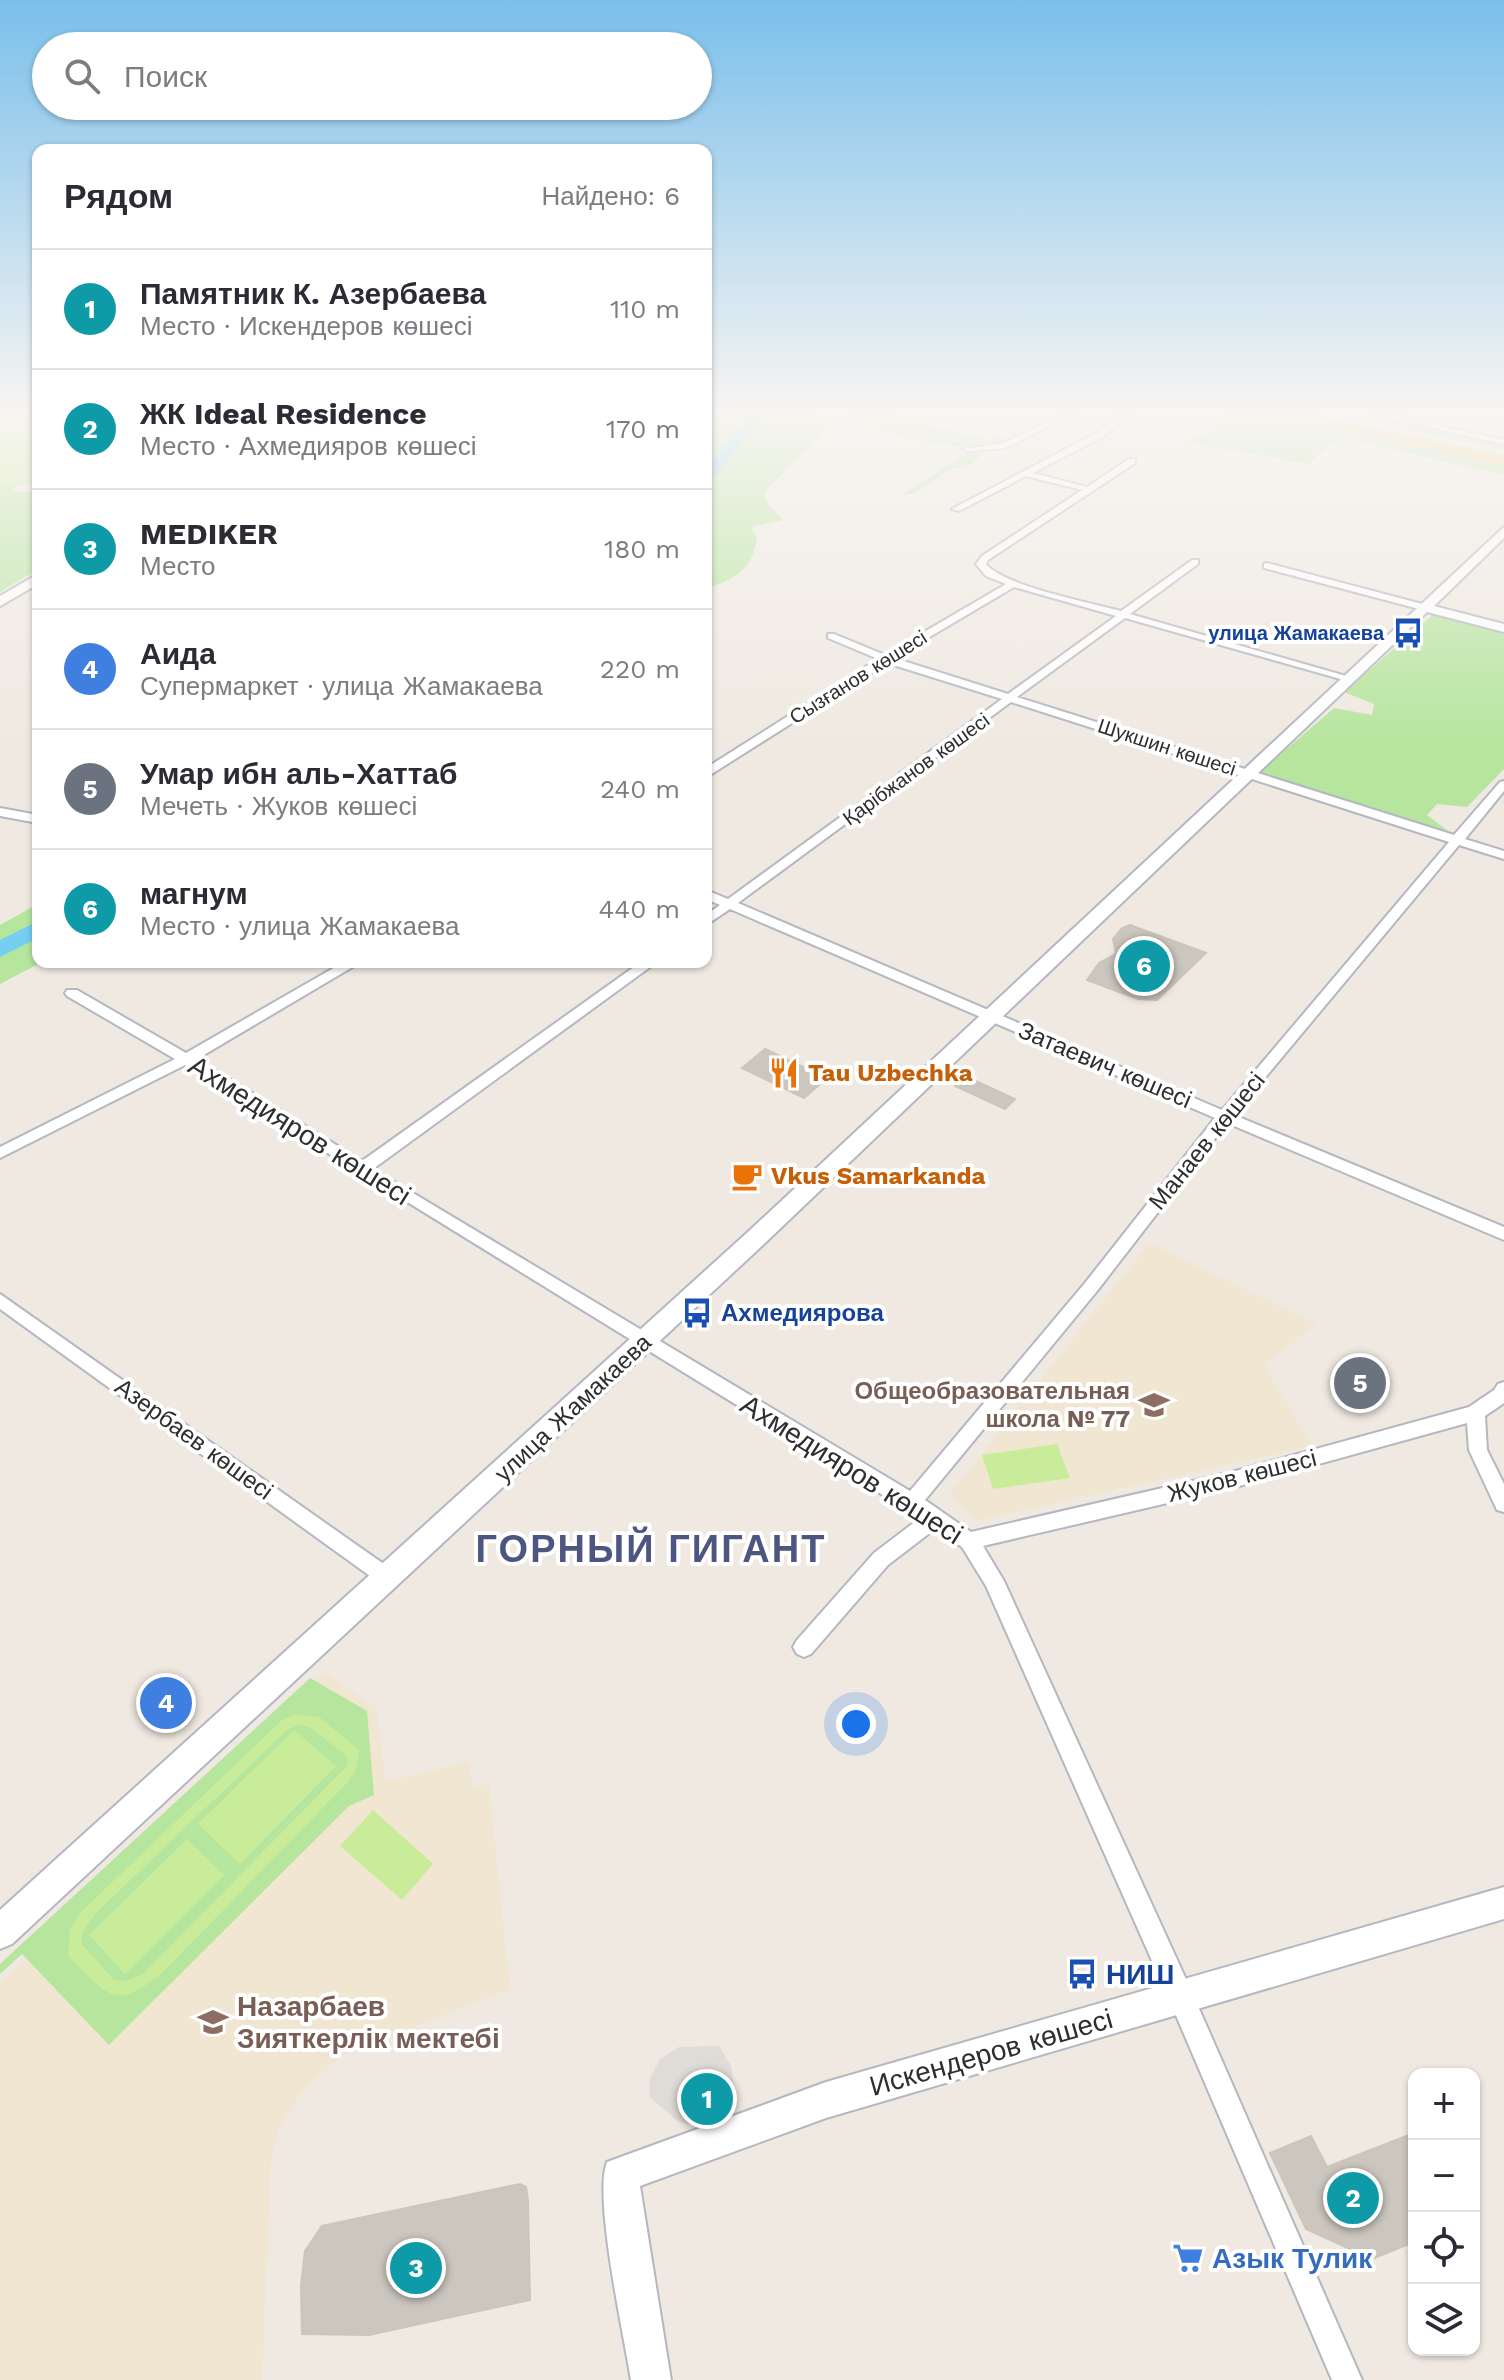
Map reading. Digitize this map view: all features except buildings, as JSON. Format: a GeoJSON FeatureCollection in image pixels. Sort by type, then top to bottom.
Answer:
{"type":"FeatureCollection","features":[{"type":"Feature","properties":{"kind":"street"},"geometry":{"type":"LineString","coordinates":[[1033,525],[985,558],[981,564],[989,574],[1013,584],[1348,678]]}},
{"type":"Feature","properties":{"kind":"street","name":"улица Жамакаева"},"geometry":{"type":"LineString","coordinates":[[0,1932],[388,1578],[991,1018],[1504,531]]}},
{"type":"Feature","properties":{"kind":"street","name":"Қарібжанов көшесі"},"geometry":{"type":"LineString","coordinates":[[712,917],[1014,698],[1195,562]]}},
{"type":"Feature","properties":{"kind":"street"},"geometry":{"type":"LineString","coordinates":[[1267,566],[1504,628]]}},
{"type":"Feature","properties":{"kind":"street"},"geometry":{"type":"LineString","coordinates":[[0,602],[32,582]]}},
{"type":"Feature","properties":{"kind":"street","name":"Сызғанов көшесі"},"geometry":{"type":"LineString","coordinates":[[712,769],[886,659],[1013,584]]}},
{"type":"Feature","properties":{"kind":"street","name":"Шукшин көшесі"},"geometry":{"type":"LineString","coordinates":[[831,636],[886,659],[1504,855]]}},
{"type":"Feature","properties":{"kind":"street","name":"Манаев көшесі"},"geometry":{"type":"LineString","coordinates":[[912,1502],[1091,1287],[1225,1116],[1504,784]]}},
{"type":"Feature","properties":{"kind":"street"},"geometry":{"type":"LineString","coordinates":[[0,812],[32,818]]}},
{"type":"Feature","properties":{"kind":"street","name":"Затаевич көшесі"},"geometry":{"type":"LineString","coordinates":[[712,896],[991,1018],[1504,1234]]}},
{"type":"Feature","properties":{"kind":"street"},"geometry":{"type":"LineString","coordinates":[[0,1153],[186,1059],[344,968]]}},
{"type":"Feature","properties":{"kind":"street"},"geometry":{"type":"LineString","coordinates":[[362,1169],[642,968]]}},
{"type":"Feature","properties":{"kind":"street","name":"Ахмедияров көшесі"},"geometry":{"type":"LineString","coordinates":[[72,993],[186,1059],[912,1502],[969,1541],[994,1581],[1181,1997],[1347,2380]]}},
{"type":"Feature","properties":{"kind":"street","name":"Азербаев көшесі"},"geometry":{"type":"LineString","coordinates":[[2,1305],[388,1578]]}},
{"type":"Feature","properties":{"kind":"street","name":"Жуков көшесі"},"geometry":{"type":"LineString","coordinates":[[969,1541],[1232,1480],[1475,1413],[1501,1395],[1504,1389]]}},
{"type":"Feature","properties":{"kind":"street"},"geometry":{"type":"LineString","coordinates":[[1475,1413],[1478,1450],[1504,1504]]}},
{"type":"Feature","properties":{"kind":"street"},"geometry":{"type":"LineString","coordinates":[[804,1647],[881,1559],[936,1517]]}},
{"type":"Feature","properties":{"kind":"street","name":"Искендеров көшесі"},"geometry":{"type":"LineString","coordinates":[[651,2380],[626,2232],[620,2175],[826,2100],[1504,1903]]}},
{"type":"Feature","properties":{"kind":"shaded area","name":"Общеобразовательная школа № 77"},"geometry":{"type":"Polygon","coordinates":[[[1149,1243],[1316,1324],[1264,1365],[1312,1446],[977,1521],[950,1494],[1149,1243]]]}},
{"type":"Feature","properties":{"kind":"shaded area","name":"Назарбаев Зияткерлік мектебі"},"geometry":{"type":"Polygon","coordinates":[[[324,1672],[376,1708],[386,1781],[468,1762],[473,1788],[489,1784],[510,1989],[341,2056],[301,2092],[279,2128],[271,2159],[262,2380],[0,2380],[0,1983],[324,1672]]]}},
{"type":"Feature","properties":{"kind":"shaded area"},"geometry":{"type":"Polygon","coordinates":[[[719,2046],[731,2066],[734,2086],[730,2104],[718,2116],[700,2126],[679,2122],[649,2097],[650,2079],[660,2059],[679,2047],[719,2046]]]}},
{"type":"Feature","properties":{"kind":"green space"},"geometry":{"type":"Polygon","coordinates":[[[0,525],[32,525],[32,573],[0,592],[0,525]]]}},
{"type":"Feature","properties":{"kind":"green space"},"geometry":{"type":"Polygon","coordinates":[[[712,525],[759,525],[752,530],[757,538],[751,559],[734,577],[712,587],[712,525]]]}},
{"type":"Feature","properties":{"kind":"green space"},"geometry":{"type":"Polygon","coordinates":[[[1436,612],[1504,630],[1504,769],[1467,807],[1437,804],[1427,815],[1448,831],[1259,773],[1334,708],[1372,715],[1374,704],[1344,692],[1436,612]]]}},
{"type":"Feature","properties":{"kind":"green space"},"geometry":{"type":"Polygon","coordinates":[[[32,907],[32,967],[0,984],[0,925],[32,907]]]}},
{"type":"Feature","properties":{"kind":"green space"},"geometry":{"type":"Polygon","coordinates":[[[1057,1444],[1070,1478],[993,1489],[982,1455],[1057,1444]]]}},
{"type":"Feature","properties":{"kind":"green space"},"geometry":{"type":"Polygon","coordinates":[[[310,1678],[367,1711],[374,1795],[349,1806],[109,2045],[22,1954],[0,1974],[0,1964],[310,1678]]]}},
{"type":"Feature","properties":{"kind":"green space"},"geometry":{"type":"Polygon","coordinates":[[[295,1714],[319,1717],[359,1750],[356,1770],[348,1782],[166,1969],[149,1983],[124,1995],[104,1990],[68,1956],[70,1929],[80,1913],[282,1720],[295,1714]],[[298,1725],[286,1731],[95,1914],[83,1931],[81,1943],[114,1980],[127,1981],[144,1973],[347,1766],[348,1757],[309,1727],[298,1725]]]}},
{"type":"Feature","properties":{"kind":"green space"},"geometry":{"type":"Polygon","coordinates":[[[294,1730],[336,1766],[240,1864],[198,1824],[294,1730]]]}},
{"type":"Feature","properties":{"kind":"green space"},"geometry":{"type":"Polygon","coordinates":[[[373,1810],[433,1864],[402,1900],[340,1846],[373,1810]]]}},
{"type":"Feature","properties":{"kind":"green space"},"geometry":{"type":"Polygon","coordinates":[[[187,1839],[224,1875],[125,1974],[89,1935],[187,1839]]]}},
{"type":"Feature","properties":{"kind":"waterway"},"geometry":{"type":"LineString","coordinates":[[0,950],[32,931]]}},
{"type":"Feature","properties":{"kind":"place","name":"улица Жамакаева"},"geometry":{"type":"Point","coordinates":[1408,633]}},
{"type":"Feature","properties":{"kind":"place","name":"магнум"},"geometry":{"type":"Point","coordinates":[1144,966]}},
{"type":"Feature","properties":{"kind":"place","name":"Tau Uzbechka"},"geometry":{"type":"Point","coordinates":[784,1073]}},
{"type":"Feature","properties":{"kind":"place","name":"Vkus Samarkanda"},"geometry":{"type":"Point","coordinates":[747,1176]}},
{"type":"Feature","properties":{"kind":"place","name":"Ахмедиярова"},"geometry":{"type":"Point","coordinates":[697,1313]}},
{"type":"Feature","properties":{"kind":"place","name":"Умар ибн аль-Хаттаб"},"geometry":{"type":"Point","coordinates":[1360,1383]}},
{"type":"Feature","properties":{"kind":"place","name":"Общеобразовательная школа № 77"},"geometry":{"type":"Point","coordinates":[1154,1405]}},
{"type":"Feature","properties":{"kind":"place","name":"Аида"},"geometry":{"type":"Point","coordinates":[166,1703]}},
{"type":"Feature","properties":{"kind":"place","name":"НИШ"},"geometry":{"type":"Point","coordinates":[1082,1974]}},
{"type":"Feature","properties":{"kind":"place","name":"Назарбаев Зияткерлік мектебі"},"geometry":{"type":"Point","coordinates":[213,2022]}},
{"type":"Feature","properties":{"kind":"place","name":"Памятник К. Азербаева"},"geometry":{"type":"Point","coordinates":[707,2099]}},
{"type":"Feature","properties":{"kind":"place","name":"ЖК Ideal Residence"},"geometry":{"type":"Point","coordinates":[1353,2198]}},
{"type":"Feature","properties":{"kind":"place","name":"Азык Тулик"},"geometry":{"type":"Point","coordinates":[1188,2258]}},
{"type":"Feature","properties":{"kind":"place","name":"MEDIKER"},"geometry":{"type":"Point","coordinates":[416,2268]}},
{"type":"Feature","properties":{"kind":"district","name":"ГОРНЫЙ ГИГАНТ"},"geometry":{"type":"Point","coordinates":[651,1549]}}]}
